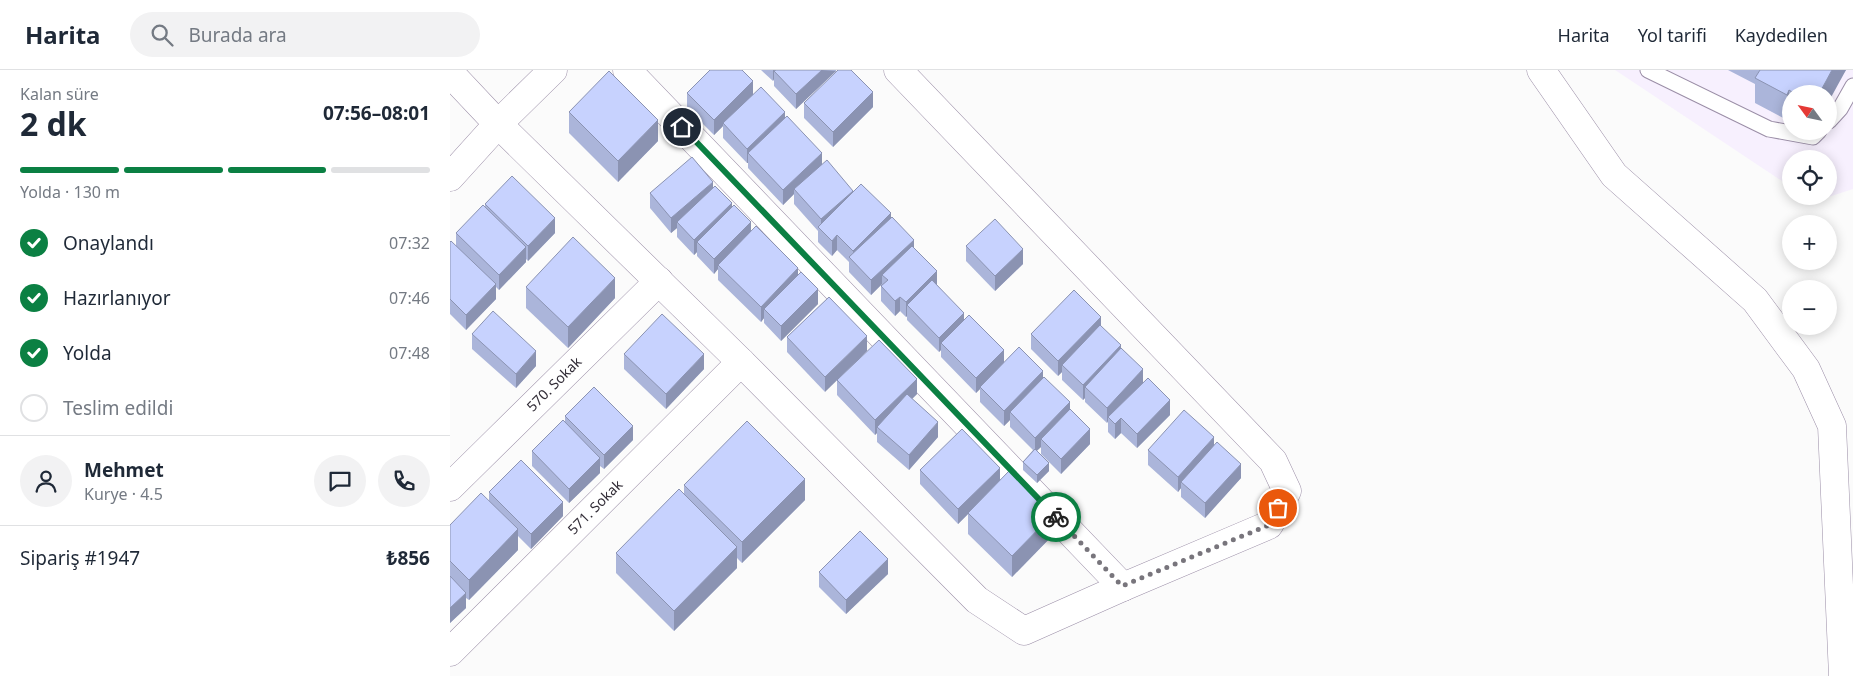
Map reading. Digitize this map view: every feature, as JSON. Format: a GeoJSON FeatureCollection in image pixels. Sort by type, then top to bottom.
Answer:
{"type":"FeatureCollection","features":[{"type":"Feature","properties":{"kind":"street"},"geometry":{"type":"LineString","coordinates":[[450,177],[498,124],[552,70]]}},
{"type":"Feature","properties":{"kind":"street"},"geometry":{"type":"LineString","coordinates":[[628,70],[1122,586]]}},
{"type":"Feature","properties":{"kind":"street"},"geometry":{"type":"LineString","coordinates":[[450,73],[498,124],[741,362],[977,600],[1024,631],[1122,586],[1269,525],[1287,491],[1272,461],[898,70]]}},
{"type":"Feature","properties":{"kind":"street"},"geometry":{"type":"LineString","coordinates":[[1541,70],[1614,175],[1755,300],[1806,369],[1832,426],[1844,477],[1842,676]]}},
{"type":"Feature","properties":{"kind":"street","name":"570. Sokak"},"geometry":{"type":"LineString","coordinates":[[450,487],[659,281]]}},
{"type":"Feature","properties":{"kind":"street","name":"571. Sokak"},"geometry":{"type":"LineString","coordinates":[[450,652],[741,362]]}},
{"type":"Feature","properties":{"kind":"lane"},"geometry":{"type":"LineString","coordinates":[[1648,70],[1769,129],[1782,131]]}},
{"type":"Feature","properties":{"kind":"lane"},"geometry":{"type":"LineString","coordinates":[[1838,111],[1853,86]]}},
{"type":"Feature","properties":{"kind":"shaded area"},"geometry":{"type":"Polygon","coordinates":[[[1615,70],[1853,70],[1853,189],[1837,194],[1837,150],[1782,150],[1782,181],[1615,70]]]}},
{"type":"Feature","properties":{"kind":"building"},"geometry":{"type":"Polygon","coordinates":[[[710,70],[742,70],[753,81],[714,120],[687,93],[710,70]]]}},
{"type":"Feature","properties":{"kind":"building"},"geometry":{"type":"Polygon","coordinates":[[[822,70],[796,94],[774,71],[822,70]]]}},
{"type":"Feature","properties":{"kind":"building"},"geometry":{"type":"Polygon","coordinates":[[[838,70],[851,70],[873,92],[833,132],[804,103],[838,70]]]}},
{"type":"Feature","properties":{"kind":"building"},"geometry":{"type":"Polygon","coordinates":[[[1760,70],[1832,70],[1824,85],[1782,85],[1782,92],[1755,78],[1760,70]]]}},
{"type":"Feature","properties":{"kind":"building"},"geometry":{"type":"Polygon","coordinates":[[[609,71],[658,120],[618,161],[569,112],[609,71]]]}},
{"type":"Feature","properties":{"kind":"building"},"geometry":{"type":"Polygon","coordinates":[[[761,87],[785,112],[747,149],[723,123],[761,87]]]}},
{"type":"Feature","properties":{"kind":"building"},"geometry":{"type":"Polygon","coordinates":[[[787,116],[822,153],[783,190],[748,153],[787,116]]]}},
{"type":"Feature","properties":{"kind":"building"},"geometry":{"type":"Polygon","coordinates":[[[692,157],[713,182],[671,218],[650,193],[692,157]]]}},
{"type":"Feature","properties":{"kind":"building"},"geometry":{"type":"Polygon","coordinates":[[[827,160],[853,191],[821,219],[794,189],[827,160]]]}},
{"type":"Feature","properties":{"kind":"building"},"geometry":{"type":"Polygon","coordinates":[[[512,176],[555,218],[528,246],[485,204],[512,176]]]}},
{"type":"Feature","properties":{"kind":"building"},"geometry":{"type":"Polygon","coordinates":[[[861,184],[891,213],[853,251],[837,235],[832,241],[818,227],[861,184]]]}},
{"type":"Feature","properties":{"kind":"building"},"geometry":{"type":"Polygon","coordinates":[[[715,186],[732,203],[694,240],[677,222],[715,186]]]}},
{"type":"Feature","properties":{"kind":"building"},"geometry":{"type":"Polygon","coordinates":[[[483,205],[526,247],[499,275],[456,233],[483,205]]]}},
{"type":"Feature","properties":{"kind":"building"},"geometry":{"type":"Polygon","coordinates":[[[734,205],[751,222],[714,259],[697,242],[734,205]]]}},
{"type":"Feature","properties":{"kind":"building"},"geometry":{"type":"Polygon","coordinates":[[[892,217],[914,240],[871,280],[849,257],[892,217]]]}},
{"type":"Feature","properties":{"kind":"building"},"geometry":{"type":"Polygon","coordinates":[[[995,219],[1023,249],[995,276],[966,246],[995,219]]]}},
{"type":"Feature","properties":{"kind":"building"},"geometry":{"type":"Polygon","coordinates":[[[756,226],[798,268],[761,307],[718,265],[756,226]]]}},
{"type":"Feature","properties":{"kind":"building"},"geometry":{"type":"Polygon","coordinates":[[[573,237],[615,278],[568,327],[526,287],[573,237]]]}},
{"type":"Feature","properties":{"kind":"building"},"geometry":{"type":"Polygon","coordinates":[[[451,241],[496,284],[466,315],[450,299],[451,241]]]}},
{"type":"Feature","properties":{"kind":"building"},"geometry":{"type":"Polygon","coordinates":[[[912,246],[937,271],[906,302],[900,297],[895,301],[881,286],[888,280],[882,275],[912,246]]]}},
{"type":"Feature","properties":{"kind":"building"},"geometry":{"type":"Polygon","coordinates":[[[801,272],[818,289],[781,326],[764,309],[801,272]]]}},
{"type":"Feature","properties":{"kind":"building"},"geometry":{"type":"Polygon","coordinates":[[[932,280],[964,313],[939,338],[907,305],[932,280]]]}},
{"type":"Feature","properties":{"kind":"building"},"geometry":{"type":"Polygon","coordinates":[[[1074,290],[1101,317],[1058,361],[1031,334],[1074,290]]]}},
{"type":"Feature","properties":{"kind":"building"},"geometry":{"type":"Polygon","coordinates":[[[829,297],[867,336],[825,377],[787,337],[829,297]]]}},
{"type":"Feature","properties":{"kind":"building"},"geometry":{"type":"Polygon","coordinates":[[[493,311],[536,351],[516,374],[472,334],[493,311]]]}},
{"type":"Feature","properties":{"kind":"building"},"geometry":{"type":"Polygon","coordinates":[[[662,314],[704,354],[666,394],[624,354],[662,314]]]}},
{"type":"Feature","properties":{"kind":"building"},"geometry":{"type":"Polygon","coordinates":[[[969,315],[1004,350],[976,378],[941,343],[969,315]]]}},
{"type":"Feature","properties":{"kind":"building"},"geometry":{"type":"Polygon","coordinates":[[[1100,325],[1121,345],[1083,385],[1062,365],[1100,325]]]}},
{"type":"Feature","properties":{"kind":"building"},"geometry":{"type":"Polygon","coordinates":[[[879,340],[917,379],[875,420],[837,380],[879,340]]]}},
{"type":"Feature","properties":{"kind":"building"},"geometry":{"type":"Polygon","coordinates":[[[1019,347],[1043,371],[1004,411],[980,387],[1019,347]]]}},
{"type":"Feature","properties":{"kind":"building"},"geometry":{"type":"Polygon","coordinates":[[[1121,348],[1143,369],[1107,408],[1085,387],[1121,348]]]}},
{"type":"Feature","properties":{"kind":"building"},"geometry":{"type":"Polygon","coordinates":[[[1044,377],[1070,402],[1035,438],[1010,412],[1044,377]]]}},
{"type":"Feature","properties":{"kind":"building"},"geometry":{"type":"Polygon","coordinates":[[[1148,378],[1170,400],[1137,434],[1121,418],[1115,424],[1108,417],[1148,378]]]}},
{"type":"Feature","properties":{"kind":"building"},"geometry":{"type":"Polygon","coordinates":[[[594,387],[633,426],[604,455],[565,416],[594,387]]]}},
{"type":"Feature","properties":{"kind":"building"},"geometry":{"type":"Polygon","coordinates":[[[907,394],[938,422],[909,455],[877,427],[907,394]]]}},
{"type":"Feature","properties":{"kind":"building"},"geometry":{"type":"Polygon","coordinates":[[[1070,409],[1090,429],[1061,459],[1041,439],[1070,409]]]}},
{"type":"Feature","properties":{"kind":"building"},"geometry":{"type":"Polygon","coordinates":[[[1184,410],[1214,437],[1178,477],[1148,450],[1184,410]]]}},
{"type":"Feature","properties":{"kind":"building"},"geometry":{"type":"Polygon","coordinates":[[[563,420],[600,458],[569,489],[532,451],[563,420]]]}},
{"type":"Feature","properties":{"kind":"building"},"geometry":{"type":"Polygon","coordinates":[[[747,421],[805,479],[742,542],[684,485],[747,421]]]}},
{"type":"Feature","properties":{"kind":"building"},"geometry":{"type":"Polygon","coordinates":[[[962,429],[1000,468],[958,509],[920,470],[962,429]]]}},
{"type":"Feature","properties":{"kind":"building"},"geometry":{"type":"Polygon","coordinates":[[[1217,442],[1241,464],[1205,503],[1181,482],[1217,442]]]}},
{"type":"Feature","properties":{"kind":"building"},"geometry":{"type":"Polygon","coordinates":[[[1035,449],[1049,463],[1037,475],[1023,462],[1035,449]]]}},
{"type":"Feature","properties":{"kind":"building"},"geometry":{"type":"Polygon","coordinates":[[[521,460],[563,502],[531,534],[489,492],[521,460]]]}},
{"type":"Feature","properties":{"kind":"building"},"geometry":{"type":"Polygon","coordinates":[[[1009,471],[1053,514],[1012,556],[968,513],[1009,471]]]}},
{"type":"Feature","properties":{"kind":"building"},"geometry":{"type":"Polygon","coordinates":[[[679,489],[737,547],[674,611],[616,553],[679,489]]]}},
{"type":"Feature","properties":{"kind":"building"},"geometry":{"type":"Polygon","coordinates":[[[481,493],[518,529],[469,580],[450,561],[450,525],[481,493]]]}},
{"type":"Feature","properties":{"kind":"building"},"geometry":{"type":"Polygon","coordinates":[[[860,531],[888,559],[846,600],[819,572],[860,531]]]}},
{"type":"Feature","properties":{"kind":"building"},"geometry":{"type":"Polygon","coordinates":[[[450,576],[466,593],[450,608],[450,576]]]}},
{"type":"Feature","properties":{"kind":"way so far"},"geometry":{"type":"LineString","coordinates":[[1056,517],[1122,586],[1269,525],[1278,508]]}},
{"type":"Feature","properties":{"kind":"route"},"geometry":{"type":"LineString","coordinates":[[682,127],[1056,517]]}}]}
